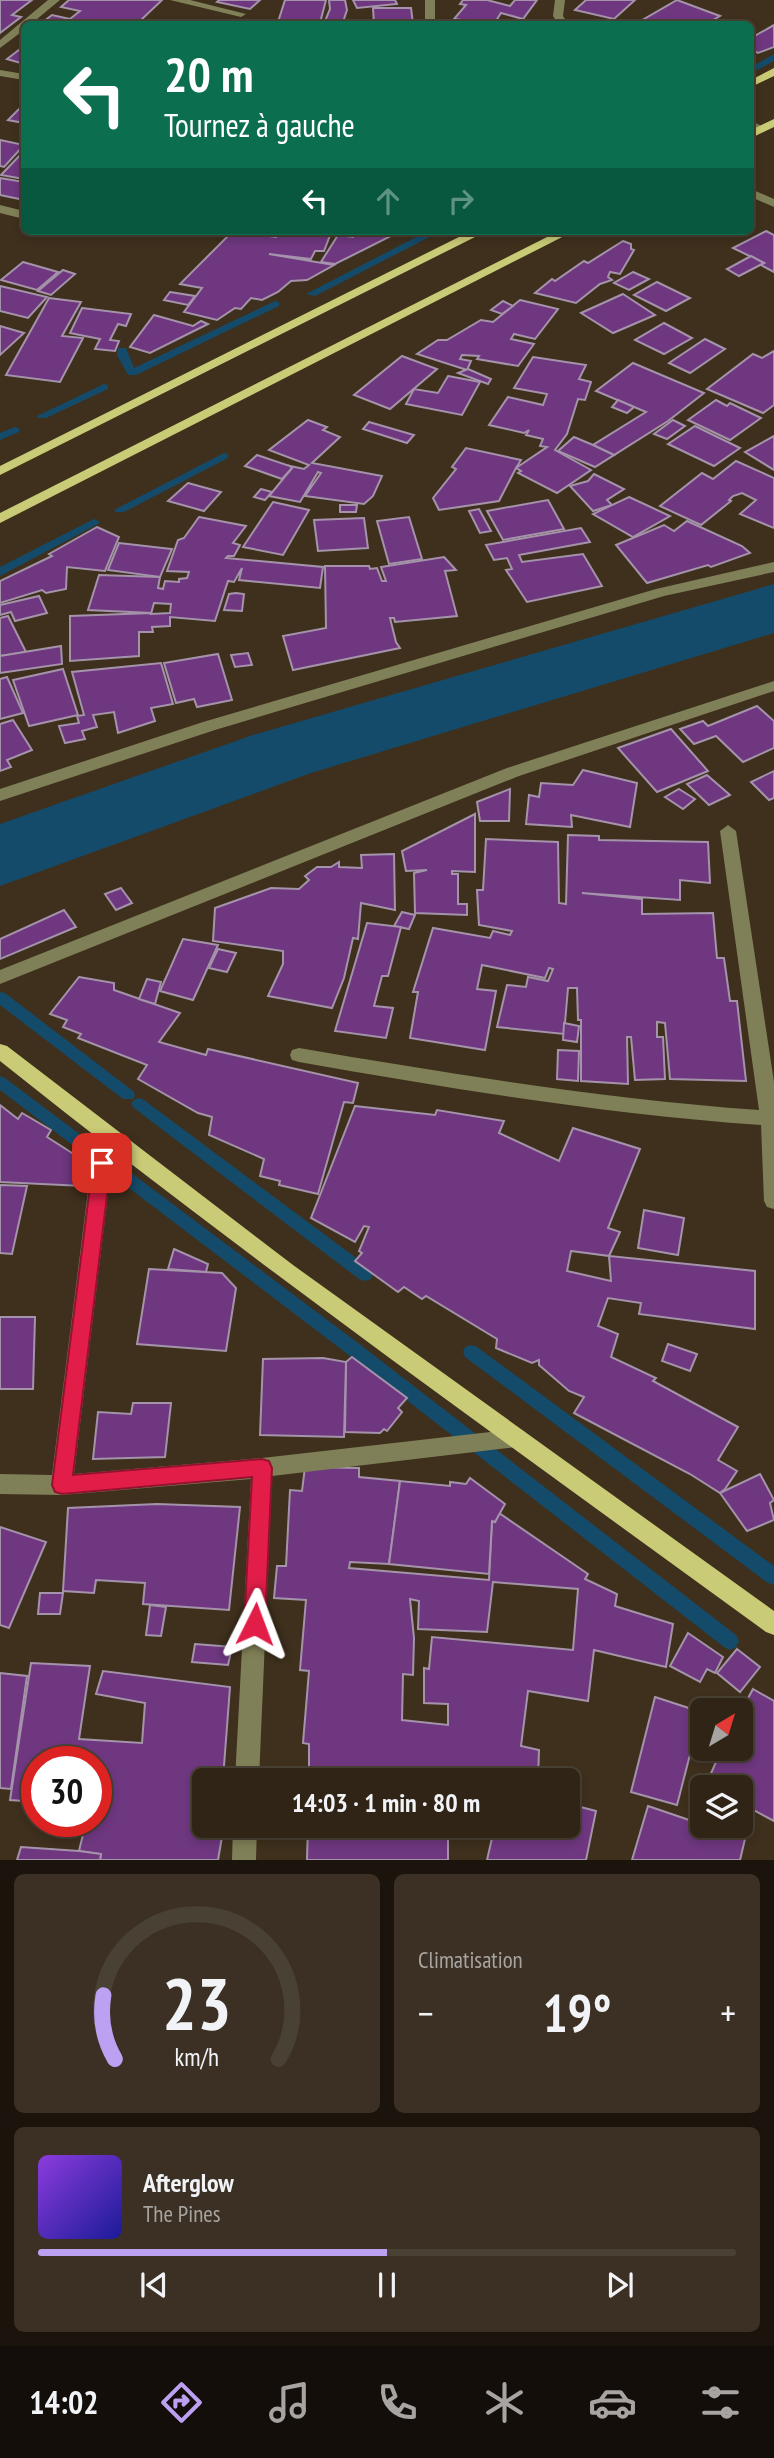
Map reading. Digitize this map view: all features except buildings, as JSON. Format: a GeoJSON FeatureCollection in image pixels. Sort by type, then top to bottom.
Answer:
{"type":"FeatureCollection","features":[{"type":"Feature","properties":{"kind":"main road"},"geometry":{"type":"LineString","coordinates":[[754,83],[774,71]]}},
{"type":"Feature","properties":{"kind":"main road"},"geometry":{"type":"LineString","coordinates":[[754,129],[774,122]]}},
{"type":"Feature","properties":{"kind":"main road"},"geometry":{"type":"LineString","coordinates":[[0,471],[473,235]]}},
{"type":"Feature","properties":{"kind":"main road"},"geometry":{"type":"LineString","coordinates":[[0,519],[560,235]]}},
{"type":"Feature","properties":{"kind":"main road"},"geometry":{"type":"LineString","coordinates":[[0,1051],[105,1136],[516,1438],[774,1623]]}},
{"type":"Feature","properties":{"kind":"street"},"geometry":{"type":"LineString","coordinates":[[30,21],[55,0]]}},
{"type":"Feature","properties":{"kind":"street"},"geometry":{"type":"LineString","coordinates":[[175,0],[241,14]]}},
{"type":"Feature","properties":{"kind":"street"},"geometry":{"type":"LineString","coordinates":[[430,0],[430,21]]}},
{"type":"Feature","properties":{"kind":"street"},"geometry":{"type":"LineString","coordinates":[[560,0],[558,16],[561,21]]}},
{"type":"Feature","properties":{"kind":"street"},"geometry":{"type":"LineString","coordinates":[[0,45],[21,28]]}},
{"type":"Feature","properties":{"kind":"street"},"geometry":{"type":"LineString","coordinates":[[0,73],[21,76]]}},
{"type":"Feature","properties":{"kind":"street"},"geometry":{"type":"LineString","coordinates":[[754,193],[774,203]]}},
{"type":"Feature","properties":{"kind":"street"},"geometry":{"type":"LineString","coordinates":[[0,209],[21,214]]}},
{"type":"Feature","properties":{"kind":"street"},"geometry":{"type":"LineString","coordinates":[[0,795],[209,726],[661,592],[774,567]]}},
{"type":"Feature","properties":{"kind":"street"},"geometry":{"type":"LineString","coordinates":[[0,977],[513,772],[774,686]]}},
{"type":"Feature","properties":{"kind":"street"},"geometry":{"type":"LineString","coordinates":[[727,831],[772,1118],[774,1201]]}},
{"type":"Feature","properties":{"kind":"street"},"geometry":{"type":"LineString","coordinates":[[299,1055],[408,1074],[682,1112],[772,1118]]}},
{"type":"Feature","properties":{"kind":"street"},"geometry":{"type":"LineString","coordinates":[[62,1485],[105,1136]]}},
{"type":"Feature","properties":{"kind":"street"},"geometry":{"type":"LineString","coordinates":[[0,1484],[62,1485],[262,1468],[516,1438]]}},
{"type":"Feature","properties":{"kind":"street"},"geometry":{"type":"LineString","coordinates":[[248,1768],[262,1468]]}},
{"type":"Feature","properties":{"kind":"street"},"geometry":{"type":"LineString","coordinates":[[244,1860],[245,1838]]}},
{"type":"Feature","properties":{"kind":"waterway"},"geometry":{"type":"LineString","coordinates":[[754,68],[774,57]]}},
{"type":"Feature","properties":{"kind":"waterway"},"geometry":{"type":"LineString","coordinates":[[311,294],[428,235]]}},
{"type":"Feature","properties":{"kind":"waterway"},"geometry":{"type":"LineString","coordinates":[[122,350],[132,373],[275,304]]}},
{"type":"Feature","properties":{"kind":"waterway"},"geometry":{"type":"LineString","coordinates":[[42,416],[104,387]]}},
{"type":"Feature","properties":{"kind":"waterway"},"geometry":{"type":"LineString","coordinates":[[0,437],[15,430]]}},
{"type":"Feature","properties":{"kind":"waterway"},"geometry":{"type":"LineString","coordinates":[[120,510],[224,456]]}},
{"type":"Feature","properties":{"kind":"waterway"},"geometry":{"type":"LineString","coordinates":[[0,572],[94,522]]}},
{"type":"Feature","properties":{"kind":"waterway"},"geometry":{"type":"LineString","coordinates":[[0,856],[282,754],[774,608]]}},
{"type":"Feature","properties":{"kind":"waterway"},"geometry":{"type":"LineString","coordinates":[[0,997],[128,1095]]}},
{"type":"Feature","properties":{"kind":"waterway"},"geometry":{"type":"LineString","coordinates":[[0,1082],[356,1351],[730,1641]]}},
{"type":"Feature","properties":{"kind":"waterway"},"geometry":{"type":"LineString","coordinates":[[139,1104],[365,1274]]}},
{"type":"Feature","properties":{"kind":"waterway"},"geometry":{"type":"LineString","coordinates":[[471,1352],[774,1577]]}},
{"type":"Feature","properties":{"kind":"route"},"geometry":{"type":"LineString","coordinates":[[102,1163],[62,1485],[262,1468],[255,1624]]}}]}
